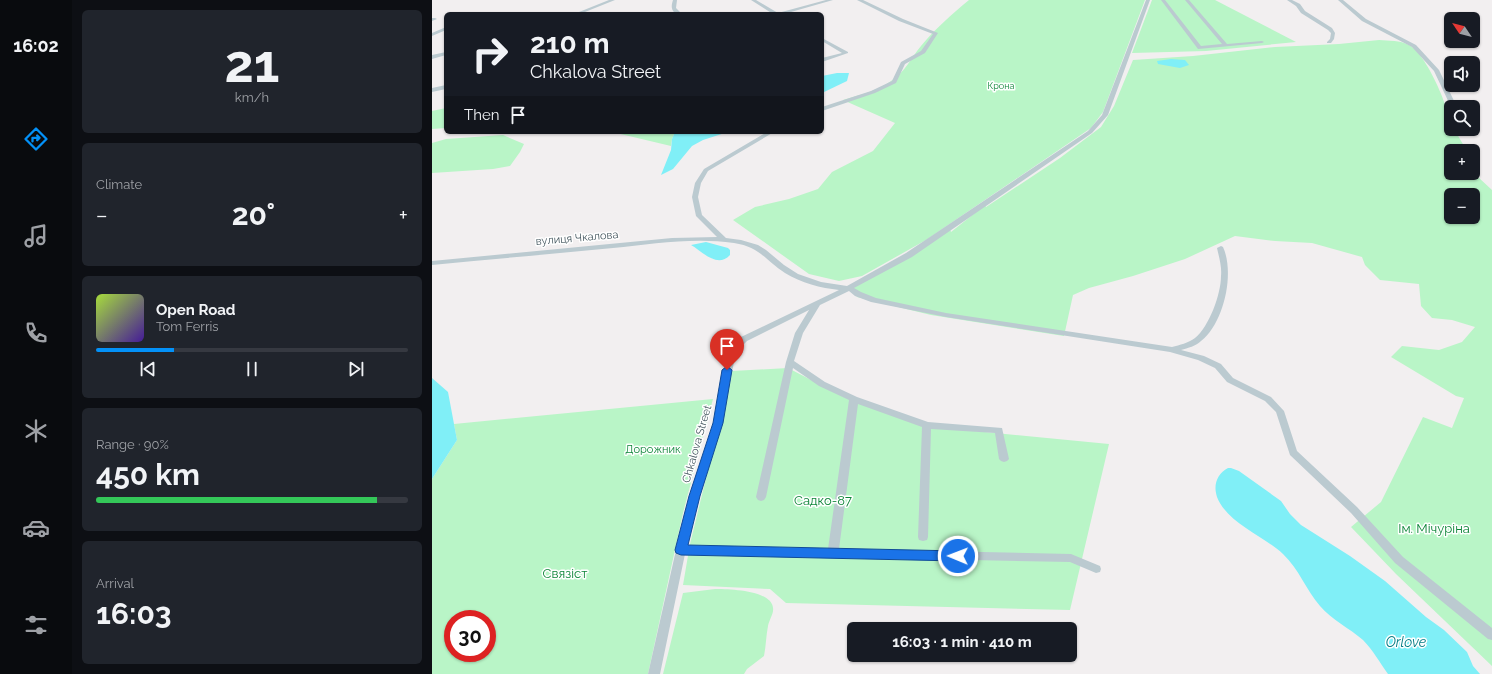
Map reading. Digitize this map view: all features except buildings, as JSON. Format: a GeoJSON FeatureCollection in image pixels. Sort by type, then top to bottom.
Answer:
{"type":"FeatureCollection","features":[{"type":"Feature","properties":{"kind":"street"},"geometry":{"type":"LineString","coordinates":[[581,12],[612,0]]}},
{"type":"Feature","properties":{"kind":"street"},"geometry":{"type":"LineString","coordinates":[[675,0],[673,8],[678,12]]}},
{"type":"Feature","properties":{"kind":"street"},"geometry":{"type":"LineString","coordinates":[[753,0],[774,12]]}},
{"type":"Feature","properties":{"kind":"street"},"geometry":{"type":"LineString","coordinates":[[786,12],[832,0]]}},
{"type":"Feature","properties":{"kind":"street"},"geometry":{"type":"LineString","coordinates":[[824,108],[873,92],[894,82],[903,63],[922,52],[936,34],[901,20],[860,0]]}},
{"type":"Feature","properties":{"kind":"street","name":"Chkalova Street"},"geometry":{"type":"LineString","coordinates":[[654,674],[681,550],[695,496],[718,423],[732,351],[744,339],[849,288],[909,255],[1090,132],[1104,115],[1148,0]]}},
{"type":"Feature","properties":{"kind":"street"},"geometry":{"type":"LineString","coordinates":[[1163,0],[1200,48],[1262,42]]}},
{"type":"Feature","properties":{"kind":"street"},"geometry":{"type":"LineString","coordinates":[[1188,0],[1226,46]]}},
{"type":"Feature","properties":{"kind":"street"},"geometry":{"type":"LineString","coordinates":[[1289,0],[1298,5],[1303,12],[1330,29],[1332,33],[1332,40],[1329,42]]}},
{"type":"Feature","properties":{"kind":"street"},"geometry":{"type":"LineString","coordinates":[[1340,0],[1364,20],[1414,46],[1436,70],[1451,100]]}},
{"type":"Feature","properties":{"kind":"street"},"geometry":{"type":"LineString","coordinates":[[432,36],[444,29]]}},
{"type":"Feature","properties":{"kind":"street"},"geometry":{"type":"LineString","coordinates":[[824,40],[846,53],[824,59]]}},
{"type":"Feature","properties":{"kind":"street"},"geometry":{"type":"LineString","coordinates":[[432,57],[444,54]]}},
{"type":"Feature","properties":{"kind":"street"},"geometry":{"type":"LineString","coordinates":[[432,90],[444,87]]}},
{"type":"Feature","properties":{"kind":"street"},"geometry":{"type":"LineString","coordinates":[[724,240],[699,216],[695,197],[698,183],[706,170],[768,134]]}},
{"type":"Feature","properties":{"kind":"street","name":"вулиця Чкалова"},"geometry":{"type":"LineString","coordinates":[[432,263],[672,240],[724,240],[752,246],[799,278],[821,285],[849,288]]}},
{"type":"Feature","properties":{"kind":"street"},"geometry":{"type":"LineString","coordinates":[[1170,349],[1188,345],[1199,339],[1207,330],[1219,304],[1225,279],[1221,248]]}},
{"type":"Feature","properties":{"kind":"street"},"geometry":{"type":"LineString","coordinates":[[849,288],[858,294],[874,300],[946,315],[1170,349],[1201,358],[1218,366],[1230,380],[1268,399],[1280,411],[1293,453],[1354,510],[1399,560],[1492,635]]}},
{"type":"Feature","properties":{"kind":"street"},"geometry":{"type":"LineString","coordinates":[[761,497],[790,362],[799,333],[818,302]]}},
{"type":"Feature","properties":{"kind":"street"},"geometry":{"type":"LineString","coordinates":[[790,362],[822,384],[854,399],[927,425],[999,430],[1004,459]]}},
{"type":"Feature","properties":{"kind":"street"},"geometry":{"type":"LineString","coordinates":[[833,553],[854,399]]}},
{"type":"Feature","properties":{"kind":"street"},"geometry":{"type":"LineString","coordinates":[[923,537],[927,425]]}},
{"type":"Feature","properties":{"kind":"street"},"geometry":{"type":"LineString","coordinates":[[681,550],[1071,558],[1096,569]]}},
{"type":"Feature","properties":{"kind":"green space","name":"Крона"},"geometry":{"type":"Polygon","coordinates":[[[969,0],[1145,0],[1103,112],[1091,128],[926,240],[862,276],[839,281],[809,274],[733,220],[755,207],[789,199],[818,189],[832,172],[873,151],[895,123],[843,100],[874,90],[896,77],[932,34],[969,0]]]}},
{"type":"Feature","properties":{"kind":"green space"},"geometry":{"type":"Polygon","coordinates":[[[1152,0],[1215,0],[1296,42],[1206,51],[1132,53],[1152,0]]]}},
{"type":"Feature","properties":{"kind":"green space","name":"Ім. Мічуріна"},"geometry":{"type":"Polygon","coordinates":[[[1379,40],[1406,43],[1416,50],[1423,59],[1430,70],[1444,102],[1444,136],[1458,136],[1463,144],[1444,144],[1444,180],[1480,179],[1492,190],[1492,666],[1396,574],[1351,527],[1381,502],[1423,417],[1452,428],[1464,398],[1456,396],[1391,357],[1402,346],[1439,350],[1462,342],[1475,327],[1452,320],[1432,318],[1421,306],[1419,284],[1380,280],[1365,265],[1362,257],[1312,243],[1275,241],[1235,236],[1185,259],[1133,276],[1089,288],[1073,295],[1064,336],[931,315],[857,297],[853,288],[950,229],[951,232],[985,205],[986,207],[1060,158],[1101,127],[1114,106],[1133,60],[1193,56],[1275,47],[1339,44],[1379,40]]]}},
{"type":"Feature","properties":{"kind":"green space"},"geometry":{"type":"Polygon","coordinates":[[[444,108],[444,128],[432,129],[432,111],[444,108]]]}},
{"type":"Feature","properties":{"kind":"green space"},"geometry":{"type":"Polygon","coordinates":[[[620,134],[674,134],[671,146],[620,134]]]}},
{"type":"Feature","properties":{"kind":"green space"},"geometry":{"type":"Polygon","coordinates":[[[503,135],[524,144],[510,166],[493,169],[432,173],[432,143],[446,139],[503,135]]]}},
{"type":"Feature","properties":{"kind":"green space","name":"Садко-87"},"geometry":{"type":"Polygon","coordinates":[[[788,368],[844,397],[924,426],[1109,444],[1070,610],[786,603],[770,589],[683,585],[690,544],[732,371],[788,368]]]}},
{"type":"Feature","properties":{"kind":"green space"},"geometry":{"type":"Polygon","coordinates":[[[713,399],[683,513],[648,674],[432,674],[432,479],[457,440],[454,424],[713,399]]]}},
{"type":"Feature","properties":{"kind":"green space"},"geometry":{"type":"Polygon","coordinates":[[[715,589],[739,590],[758,594],[771,602],[773,610],[768,626],[764,656],[747,669],[744,674],[663,674],[683,593],[715,589]]]}},
{"type":"Feature","properties":{"kind":"water"},"geometry":{"type":"Polygon","coordinates":[[[1171,59],[1185,60],[1189,65],[1180,68],[1158,64],[1157,61],[1171,59]]]}},
{"type":"Feature","properties":{"kind":"water"},"geometry":{"type":"Polygon","coordinates":[[[837,73],[849,73],[847,81],[824,92],[824,76],[837,73]]]}},
{"type":"Feature","properties":{"kind":"water"},"geometry":{"type":"Polygon","coordinates":[[[674,134],[722,134],[703,140],[692,146],[673,169],[661,175],[671,150],[674,134]]]}},
{"type":"Feature","properties":{"kind":"water"},"geometry":{"type":"Polygon","coordinates":[[[706,242],[728,248],[730,250],[730,255],[725,259],[715,260],[691,245],[706,242]]]}},
{"type":"Feature","properties":{"kind":"water"},"geometry":{"type":"Polygon","coordinates":[[[432,378],[448,392],[457,440],[432,479],[432,378]]]}},
{"type":"Feature","properties":{"kind":"water","name":"Orlove"},"geometry":{"type":"Polygon","coordinates":[[[1228,468],[1239,471],[1281,501],[1290,514],[1301,525],[1350,556],[1385,581],[1426,617],[1444,630],[1467,652],[1473,666],[1480,674],[1388,674],[1363,640],[1330,616],[1320,606],[1289,560],[1275,547],[1237,522],[1222,506],[1217,497],[1215,488],[1221,473],[1228,468]]]}},
{"type":"Feature","properties":{"kind":"route"},"geometry":{"type":"LineString","coordinates":[[727,370],[718,423],[695,496],[681,550],[958,556]]}},
{"type":"Feature","properties":{"kind":"park label","name":"Дорожник"},"geometry":{"type":"Point","coordinates":[653,449]}},
{"type":"Feature","properties":{"kind":"park label","name":"Связіст"},"geometry":{"type":"Point","coordinates":[565,573]}}]}
